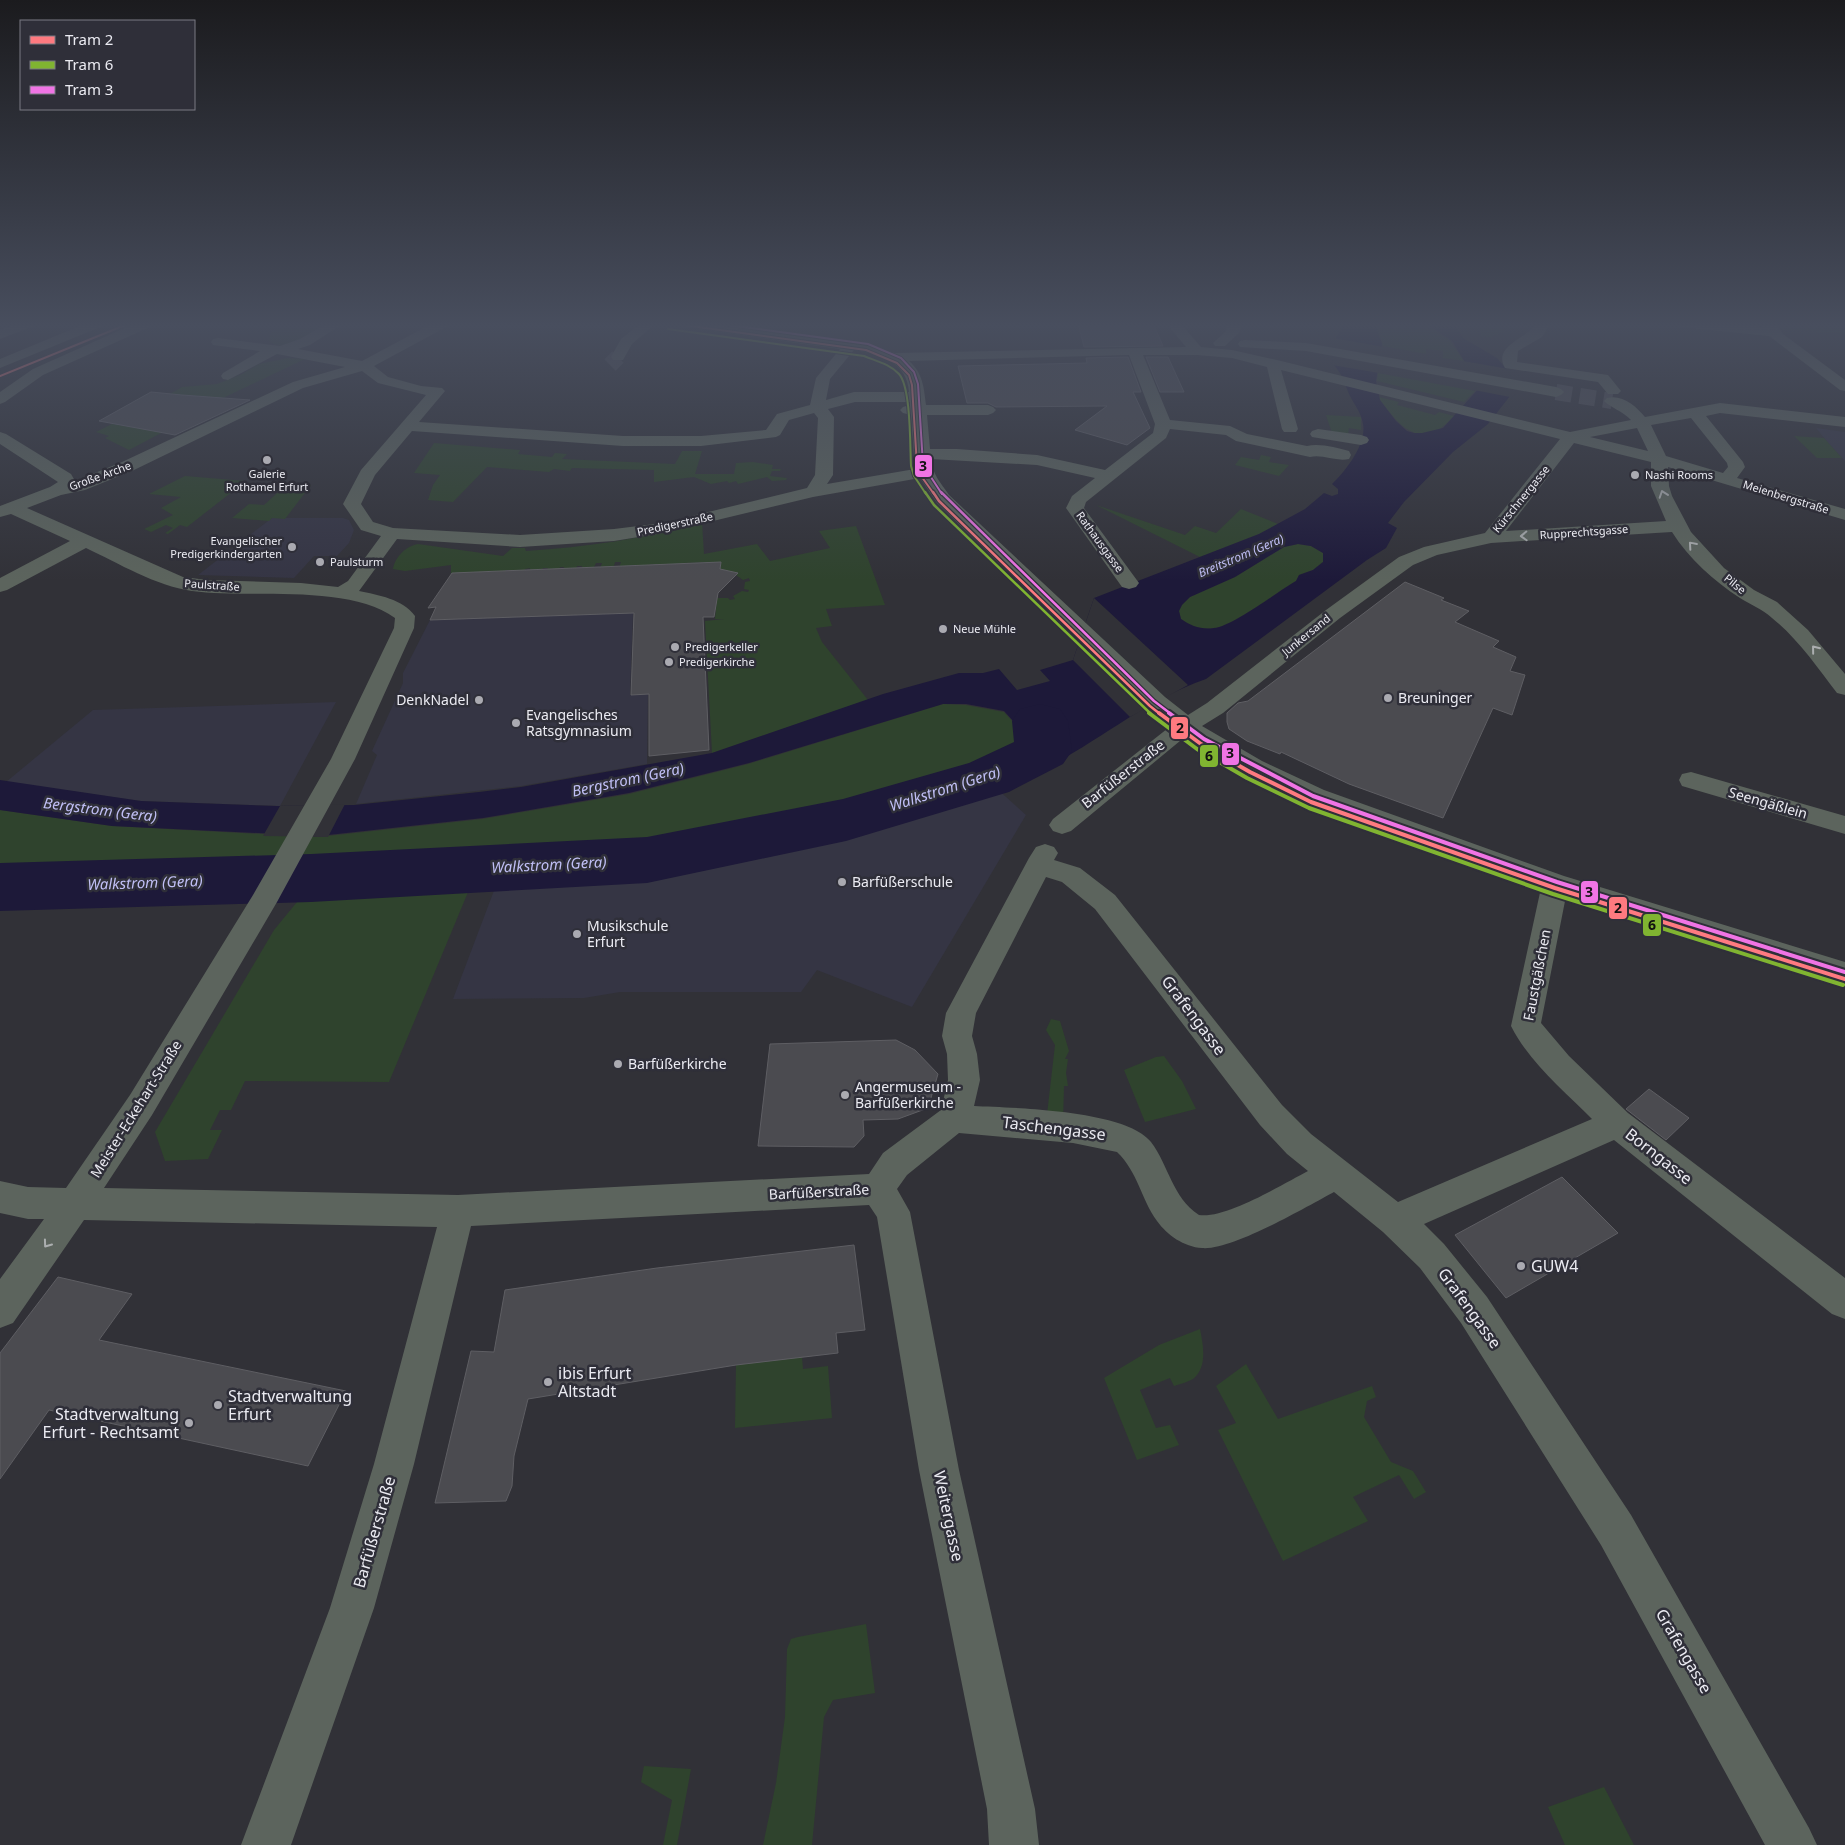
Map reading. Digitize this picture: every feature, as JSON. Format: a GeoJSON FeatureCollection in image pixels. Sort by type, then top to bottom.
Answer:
{"type":"FeatureCollection","features":[{"type":"Feature","properties":{"kind":"street","name":"Große Arche"},"geometry":{"type":"LineString","coordinates":[[5,510],[56,491],[79,486],[128,466],[246,409]]}},
{"type":"Feature","properties":{"kind":"street"},"geometry":{"type":"LineString","coordinates":[[408,426],[422,409]]}},
{"type":"Feature","properties":{"kind":"street"},"geometry":{"type":"LineString","coordinates":[[408,426],[623,441],[701,441],[770,434],[774,432],[781,419],[821,412],[827,409]]}},
{"type":"Feature","properties":{"kind":"street"},"geometry":{"type":"LineString","coordinates":[[914,409],[924,472],[943,499],[1157,702],[1194,732],[1254,767],[1315,796],[1555,883],[1845,973]]}},
{"type":"Feature","properties":{"kind":"street"},"geometry":{"type":"LineString","coordinates":[[971,409],[988,410]]}},
{"type":"Feature","properties":{"kind":"street"},"geometry":{"type":"LineString","coordinates":[[1156,409],[1163,424],[1277,428],[1361,440]]}},
{"type":"Feature","properties":{"kind":"street"},"geometry":{"type":"LineString","coordinates":[[1276,409],[1277,428]]}},
{"type":"Feature","properties":{"kind":"street","name":"Meienbergstraße"},"geometry":{"type":"LineString","coordinates":[[1459,409],[1659,459],[1727,479],[1781,498],[1845,515]]}},
{"type":"Feature","properties":{"kind":"street"},"geometry":{"type":"LineString","coordinates":[[1628,409],[1643,422],[1659,459]]}},
{"type":"Feature","properties":{"kind":"street"},"geometry":{"type":"LineString","coordinates":[[1570,436],[1713,409]]}},
{"type":"Feature","properties":{"kind":"street"},"geometry":{"type":"LineString","coordinates":[[1730,409],[1845,422]]}},
{"type":"Feature","properties":{"kind":"street"},"geometry":{"type":"LineString","coordinates":[[1700,411],[1699,419],[1735,462],[1737,467],[1727,479]]}},
{"type":"Feature","properties":{"kind":"street"},"geometry":{"type":"LineString","coordinates":[[813,492],[824,475],[821,412]]}},
{"type":"Feature","properties":{"kind":"street","name":"Rathausgasse"},"geometry":{"type":"LineString","coordinates":[[1129,583],[1075,508],[1078,500],[1160,435],[1163,424]]}},
{"type":"Feature","properties":{"kind":"street","name":"Predigerstraße"},"geometry":{"type":"LineString","coordinates":[[408,426],[367,474],[352,504],[367,526],[392,533],[520,541],[614,535],[663,528],[813,492],[924,472]]}},
{"type":"Feature","properties":{"kind":"street"},"geometry":{"type":"LineString","coordinates":[[1238,428],[1242,438],[1310,452],[1313,450],[1343,455]]}},
{"type":"Feature","properties":{"kind":"street","name":"Kürschnergasse"},"geometry":{"type":"LineString","coordinates":[[1431,551],[1491,537],[1511,514],[1570,436]]}},
{"type":"Feature","properties":{"kind":"street"},"geometry":{"type":"LineString","coordinates":[[0,438],[65,478],[67,482],[56,491]]}},
{"type":"Feature","properties":{"kind":"street"},"geometry":{"type":"LineString","coordinates":[[919,447],[957,454],[1037,460],[1107,476]]}},
{"type":"Feature","properties":{"kind":"street","name":"Pilse"},"geometry":{"type":"LineString","coordinates":[[1659,459],[1660,487],[1677,526],[1692,546],[1726,578],[1748,595],[1770,606],[1808,641],[1845,688]]}},
{"type":"Feature","properties":{"kind":"street","name":"Rathausgasse"},"geometry":{"type":"LineString","coordinates":[[1056,464],[1078,500]]}},
{"type":"Feature","properties":{"kind":"street","name":"Paulstraße"},"geometry":{"type":"LineString","coordinates":[[5,510],[84,541],[177,582],[190,585],[343,592],[396,608],[405,616],[404,628],[338,769]]}},
{"type":"Feature","properties":{"kind":"street","name":"Rupprechtsgasse"},"geometry":{"type":"LineString","coordinates":[[1491,537],[1677,526]]}},
{"type":"Feature","properties":{"kind":"street"},"geometry":{"type":"LineString","coordinates":[[343,592],[355,585],[392,533]]}},
{"type":"Feature","properties":{"kind":"street"},"geometry":{"type":"LineString","coordinates":[[0,586],[84,541]]}},
{"type":"Feature","properties":{"kind":"street","name":"Junkersand"},"geometry":{"type":"LineString","coordinates":[[1194,732],[1215,708],[1333,614],[1406,561],[1431,551]]}},
{"type":"Feature","properties":{"kind":"street","name":"Barfüßerstraße"},"geometry":{"type":"LineString","coordinates":[[1062,824],[1159,745],[1194,732]]}},
{"type":"Feature","properties":{"kind":"street","name":"Meister-Eckehart-Straße"},"geometry":{"type":"LineString","coordinates":[[0,1310],[75,1204],[141,1105],[263,902],[338,769]]}},
{"type":"Feature","properties":{"kind":"street","name":"Seengäßlein"},"geometry":{"type":"LineString","coordinates":[[1691,780],[1845,825]]}},
{"type":"Feature","properties":{"kind":"street","name":"Grafengasse"},"geometry":{"type":"LineString","coordinates":[[953,1119],[960,1102],[964,1080],[962,1054],[957,1036],[961,1013],[1042,859],[1071,875],[1105,902],[1271,1116],[1298,1144],[1395,1220],[1432,1256],[1474,1310],[1616,1530],[1792,1845]]}},
{"type":"Feature","properties":{"kind":"street","name":"Faustgäßchen"},"geometry":{"type":"LineString","coordinates":[[1555,883],[1542,955],[1526,1026],[1558,1065],[1617,1123]]}},
{"type":"Feature","properties":{"kind":"street","name":"Barfüßerstraße"},"geometry":{"type":"LineString","coordinates":[[0,1197],[28,1203],[458,1211],[878,1189],[895,1164],[953,1119]]}},
{"type":"Feature","properties":{"kind":"street","name":"Taschengasse"},"geometry":{"type":"LineString","coordinates":[[953,1119],[1088,1132],[1120,1137],[1130,1142],[1138,1152],[1165,1204],[1174,1217],[1187,1227],[1202,1232],[1216,1230],[1262,1211],[1334,1174]]}},
{"type":"Feature","properties":{"kind":"street","name":"Borngasse"},"geometry":{"type":"LineString","coordinates":[[1395,1220],[1617,1123],[1845,1301]]}},
{"type":"Feature","properties":{"kind":"street","name":"Weitergasse"},"geometry":{"type":"LineString","coordinates":[[878,1189],[892,1212],[897,1233],[939,1470],[1011,1809],[1014,1845]]}},
{"type":"Feature","properties":{"kind":"street","name":"Barfüßerstraße"},"geometry":{"type":"LineString","coordinates":[[266,1845],[352,1608],[394,1464],[458,1211]]}},
{"type":"Feature","properties":{"kind":"shaded area"},"geometry":{"type":"Polygon","coordinates":[[[1816,428],[1845,432],[1845,461],[1830,445],[1816,428]]]}},
{"type":"Feature","properties":{"kind":"shaded area","name":"Evangelischer Predigerkindergarten"},"geometry":{"type":"Polygon","coordinates":[[[272,518],[343,518],[349,520],[354,530],[349,543],[337,556],[314,556],[294,578],[198,575],[272,518]]]}},
{"type":"Feature","properties":{"kind":"shaded area","name":"Evangelisches Ratsgymnasium"},"geometry":{"type":"Polygon","coordinates":[[[633,613],[630,695],[648,694],[647,764],[521,786],[356,804],[377,755],[372,751],[403,683],[403,673],[430,620],[633,613]]]}},
{"type":"Feature","properties":{"kind":"shaded area"},"geometry":{"type":"Polygon","coordinates":[[[336,702],[280,806],[141,801],[6,782],[93,710],[336,702]]]}},
{"type":"Feature","properties":{"kind":"shaded area","name":"Barfüßerschule"},"geometry":{"type":"Polygon","coordinates":[[[995,787],[1026,815],[912,1007],[817,970],[801,992],[620,992],[584,998],[453,999],[498,880],[579,881],[694,866],[822,837],[995,787]]]}},
{"type":"Feature","properties":{"kind":"green space"},"geometry":{"type":"Polygon","coordinates":[[[1387,409],[1413,409],[1435,415],[1439,412],[1454,416],[1443,427],[1423,434],[1405,427],[1387,409]]]}},
{"type":"Feature","properties":{"kind":"green space"},"geometry":{"type":"Polygon","coordinates":[[[1326,415],[1361,417],[1361,430],[1349,428],[1348,435],[1332,433],[1326,415]]]}},
{"type":"Feature","properties":{"kind":"green space"},"geometry":{"type":"Polygon","coordinates":[[[112,424],[163,432],[129,450],[105,438],[109,436],[96,432],[112,424]]]}},
{"type":"Feature","properties":{"kind":"green space"},"geometry":{"type":"Polygon","coordinates":[[[1794,436],[1824,438],[1842,458],[1817,458],[1794,436]]]}},
{"type":"Feature","properties":{"kind":"green space"},"geometry":{"type":"Polygon","coordinates":[[[434,443],[520,450],[518,454],[552,457],[555,453],[567,454],[562,459],[675,464],[682,451],[702,451],[695,474],[734,474],[736,463],[753,462],[773,465],[772,469],[781,469],[780,471],[772,471],[770,476],[787,478],[786,480],[772,481],[767,477],[738,484],[736,481],[729,483],[727,481],[711,484],[694,477],[654,482],[654,470],[572,468],[570,471],[554,469],[549,472],[487,467],[453,502],[428,500],[433,485],[440,475],[414,473],[434,443]]]}},
{"type":"Feature","properties":{"kind":"green space"},"geometry":{"type":"Polygon","coordinates":[[[1261,455],[1271,457],[1269,462],[1289,465],[1279,476],[1235,465],[1241,457],[1259,460],[1261,455]]]}},
{"type":"Feature","properties":{"kind":"green space"},"geometry":{"type":"Polygon","coordinates":[[[185,476],[246,481],[187,527],[180,525],[168,534],[165,533],[173,528],[166,525],[151,532],[144,529],[173,515],[161,508],[181,497],[149,494],[185,476]]]}},
{"type":"Feature","properties":{"kind":"green space"},"geometry":{"type":"Polygon","coordinates":[[[287,484],[311,485],[285,519],[272,518],[269,521],[232,518],[249,504],[264,505],[287,484]]]}},
{"type":"Feature","properties":{"kind":"green space"},"geometry":{"type":"Polygon","coordinates":[[[1096,505],[1185,535],[1195,526],[1216,533],[1241,509],[1278,524],[1259,534],[1200,557],[1096,505]]]}},
{"type":"Feature","properties":{"kind":"green space"},"geometry":{"type":"Polygon","coordinates":[[[702,522],[704,554],[757,544],[770,561],[830,548],[819,531],[856,526],[885,605],[826,609],[832,626],[816,628],[822,642],[868,700],[712,753],[705,621],[724,619],[715,619],[717,598],[735,599],[733,596],[742,591],[748,592],[749,590],[744,589],[745,582],[750,581],[749,578],[743,580],[736,575],[738,573],[734,572],[720,575],[721,562],[683,563],[682,566],[670,567],[671,564],[666,564],[665,567],[653,568],[653,564],[647,567],[635,568],[636,565],[631,565],[630,568],[619,568],[621,562],[615,562],[613,569],[600,569],[602,563],[596,563],[593,569],[582,570],[582,566],[577,566],[576,570],[564,570],[564,567],[560,567],[558,571],[547,571],[548,568],[543,568],[541,571],[529,572],[530,568],[525,569],[524,572],[506,570],[505,572],[489,571],[488,573],[471,572],[470,574],[451,573],[451,565],[405,571],[393,569],[396,560],[402,553],[409,547],[418,544],[503,556],[512,548],[525,548],[526,551],[593,545],[637,538],[702,522]]]}},
{"type":"Feature","properties":{"kind":"green space"},"geometry":{"type":"Polygon","coordinates":[[[1298,544],[1311,546],[1323,553],[1323,562],[1313,570],[1299,575],[1296,581],[1255,608],[1222,626],[1200,628],[1181,619],[1179,611],[1182,604],[1190,597],[1235,577],[1284,547],[1298,544]]]}},
{"type":"Feature","properties":{"kind":"green space"},"geometry":{"type":"Polygon","coordinates":[[[943,704],[966,705],[1004,712],[1024,734],[1017,750],[939,781],[842,809],[655,846],[461,863],[74,871],[0,868],[0,810],[112,826],[318,837],[482,819],[629,794],[748,764],[943,704]]]}},
{"type":"Feature","properties":{"kind":"green space"},"geometry":{"type":"Polygon","coordinates":[[[471,885],[389,1082],[245,1081],[231,1110],[220,1110],[210,1130],[222,1130],[208,1159],[165,1161],[155,1132],[274,930],[297,902],[300,894],[471,885]]]}},
{"type":"Feature","properties":{"kind":"green space"},"geometry":{"type":"Polygon","coordinates":[[[1051,1019],[1060,1021],[1069,1051],[1065,1059],[1068,1059],[1066,1073],[1068,1086],[1064,1086],[1063,1124],[1046,1123],[1055,1045],[1046,1030],[1051,1019]]]}},
{"type":"Feature","properties":{"kind":"green space"},"geometry":{"type":"Polygon","coordinates":[[[1164,1056],[1182,1081],[1196,1109],[1145,1122],[1124,1070],[1156,1057],[1164,1056]]]}},
{"type":"Feature","properties":{"kind":"green space"},"geometry":{"type":"Polygon","coordinates":[[[1200,1329],[1203,1362],[1198,1374],[1193,1379],[1174,1386],[1170,1378],[1140,1390],[1156,1428],[1170,1425],[1179,1445],[1137,1460],[1104,1378],[1159,1345],[1200,1329]]]}},
{"type":"Feature","properties":{"kind":"green space"},"geometry":{"type":"Polygon","coordinates":[[[802,1357],[803,1369],[828,1366],[832,1418],[735,1428],[736,1365],[802,1357]]]}},
{"type":"Feature","properties":{"kind":"green space"},"geometry":{"type":"Polygon","coordinates":[[[1246,1364],[1278,1419],[1372,1386],[1376,1397],[1367,1401],[1364,1417],[1391,1462],[1413,1471],[1426,1492],[1414,1499],[1399,1475],[1353,1497],[1368,1521],[1283,1561],[1218,1430],[1236,1423],[1216,1386],[1246,1364]]]}},
{"type":"Feature","properties":{"kind":"green space"},"geometry":{"type":"Polygon","coordinates":[[[866,1624],[875,1693],[833,1700],[824,1717],[812,1845],[763,1845],[776,1783],[785,1717],[787,1649],[791,1639],[866,1624]]]}},
{"type":"Feature","properties":{"kind":"green space"},"geometry":{"type":"Polygon","coordinates":[[[644,1766],[691,1769],[677,1845],[663,1845],[672,1800],[641,1782],[644,1766]]]}},
{"type":"Feature","properties":{"kind":"green space"},"geometry":{"type":"Polygon","coordinates":[[[1604,1787],[1634,1845],[1565,1845],[1548,1807],[1604,1787]]]}},
{"type":"Feature","properties":{"kind":"water"},"geometry":{"type":"Polygon","coordinates":[[[1357,409],[1387,409],[1407,431],[1422,433],[1443,428],[1460,409],[1500,409],[1488,424],[1453,452],[1404,502],[1388,523],[1397,528],[1386,548],[1206,679],[1185,687],[1146,707],[1052,765],[995,787],[977,767],[1018,751],[1025,734],[1004,711],[966,704],[943,704],[749,763],[629,793],[483,818],[319,836],[112,826],[0,810],[0,780],[141,801],[277,806],[354,805],[521,787],[712,753],[883,694],[959,673],[983,673],[999,669],[1017,690],[1050,681],[1040,670],[1073,660],[1094,598],[1259,534],[1305,509],[1324,493],[1332,496],[1338,494],[1338,489],[1332,484],[1354,457],[1362,440],[1363,424],[1357,409]],[[1298,544],[1284,547],[1235,577],[1190,597],[1179,611],[1181,619],[1196,627],[1214,628],[1222,626],[1243,615],[1296,581],[1299,575],[1313,570],[1323,562],[1323,553],[1311,546],[1298,544]]]}},
{"type":"Feature","properties":{"kind":"pier"},"geometry":{"type":"Polygon","coordinates":[[[1094,598],[1188,685],[1130,717],[1073,660],[1094,598]]]}},
{"type":"Feature","properties":{"kind":"pier"},"geometry":{"type":"Polygon","coordinates":[[[345,804],[328,837],[263,836],[280,806],[345,804]]]}},
{"type":"Feature","properties":{"kind":"building"},"geometry":{"type":"Polygon","coordinates":[[[120,409],[230,409],[175,435],[99,421],[120,409]]]}},
{"type":"Feature","properties":{"kind":"building"},"geometry":{"type":"Polygon","coordinates":[[[1103,409],[1141,409],[1150,428],[1127,445],[1075,430],[1103,409]]]}},
{"type":"Feature","properties":{"kind":"building","name":"Predigerkirche"},"geometry":{"type":"Polygon","coordinates":[[[721,562],[720,569],[738,573],[718,593],[714,617],[703,617],[709,750],[649,756],[649,694],[631,695],[634,613],[430,620],[436,607],[428,608],[452,573],[721,562]]]}},
{"type":"Feature","properties":{"kind":"building","name":"Breuninger"},"geometry":{"type":"Polygon","coordinates":[[[1405,582],[1444,598],[1441,600],[1469,611],[1455,622],[1499,641],[1493,647],[1516,657],[1510,671],[1525,675],[1512,715],[1493,708],[1443,818],[1349,784],[1281,752],[1280,754],[1247,741],[1229,729],[1227,722],[1227,713],[1238,703],[1248,701],[1405,582]]]}},
{"type":"Feature","properties":{"kind":"building","name":"Angermuseum - Barfüßerkirche"},"geometry":{"type":"Polygon","coordinates":[[[896,1040],[915,1050],[938,1074],[928,1108],[898,1119],[863,1120],[864,1136],[854,1147],[758,1146],[770,1044],[896,1040]]]}},
{"type":"Feature","properties":{"kind":"building"},"geometry":{"type":"Polygon","coordinates":[[[1649,1089],[1689,1118],[1666,1140],[1626,1109],[1649,1089]]]}},
{"type":"Feature","properties":{"kind":"building","name":"GUW4"},"geometry":{"type":"Polygon","coordinates":[[[1562,1177],[1618,1233],[1506,1298],[1455,1235],[1562,1177]]]}},
{"type":"Feature","properties":{"kind":"building","name":"ibis Erfurt Altstadt"},"geometry":{"type":"Polygon","coordinates":[[[854,1245],[865,1330],[836,1333],[838,1353],[736,1365],[528,1399],[514,1456],[512,1486],[506,1501],[435,1503],[471,1351],[494,1352],[505,1290],[657,1268],[854,1245]]]}},
{"type":"Feature","properties":{"kind":"building"},"geometry":{"type":"Polygon","coordinates":[[[58,1277],[132,1294],[99,1340],[346,1391],[308,1466],[49,1410],[0,1479],[0,1353],[58,1277]]]}},
{"type":"Feature","properties":{"kind":"waterway","name":"Walkstrom (Gera)"},"geometry":{"type":"LineString","coordinates":[[0,887],[311,878],[647,860],[846,820],[988,778],[1043,751],[1040,721]]}},
{"type":"Feature","properties":{"kind":"tram line","name":"6"},"geometry":{"type":"LineString","coordinates":[[907,409],[911,466],[914,476],[934,505],[1146,710],[1197,749],[1247,778],[1309,808],[1553,894],[1843,985]]}},
{"type":"Feature","properties":{"kind":"tram line","name":"2"},"geometry":{"type":"LineString","coordinates":[[913,409],[917,466],[919,473],[939,501],[1150,706],[1201,744],[1250,772],[1311,802],[1555,888],[1845,979]]}},
{"type":"Feature","properties":{"kind":"tram line","name":"3"},"geometry":{"type":"LineString","coordinates":[[920,409],[923,465],[944,497],[1154,701],[1204,739],[1313,796],[1557,882],[1845,972]]}},
{"type":"Feature","properties":{"kind":"place","name":"Galerie Rothamel Erfurt"},"geometry":{"type":"Point","coordinates":[267,460]}},
{"type":"Feature","properties":{"kind":"place","name":"Nashi Rooms"},"geometry":{"type":"Point","coordinates":[1635,475]}},
{"type":"Feature","properties":{"kind":"place","name":"Evangelischer Predigerkindergarten"},"geometry":{"type":"Point","coordinates":[292,547]}},
{"type":"Feature","properties":{"kind":"place","name":"Paulsturm"},"geometry":{"type":"Point","coordinates":[320,562]}},
{"type":"Feature","properties":{"kind":"place","name":"Neue Mühle"},"geometry":{"type":"Point","coordinates":[943,629]}},
{"type":"Feature","properties":{"kind":"place","name":"Predigerkeller"},"geometry":{"type":"Point","coordinates":[675,647]}},
{"type":"Feature","properties":{"kind":"place","name":"Predigerkirche"},"geometry":{"type":"Point","coordinates":[669,662]}},
{"type":"Feature","properties":{"kind":"place","name":"Breuninger"},"geometry":{"type":"Point","coordinates":[1388,698]}},
{"type":"Feature","properties":{"kind":"place","name":"DenkNadel"},"geometry":{"type":"Point","coordinates":[479,700]}},
{"type":"Feature","properties":{"kind":"place","name":"Evangelisches Ratsgymnasium"},"geometry":{"type":"Point","coordinates":[516,723]}},
{"type":"Feature","properties":{"kind":"place","name":"Barfüßerschule"},"geometry":{"type":"Point","coordinates":[842,882]}},
{"type":"Feature","properties":{"kind":"place","name":"Musikschule Erfurt"},"geometry":{"type":"Point","coordinates":[577,934]}},
{"type":"Feature","properties":{"kind":"place","name":"Barfüßerkirche"},"geometry":{"type":"Point","coordinates":[618,1064]}},
{"type":"Feature","properties":{"kind":"place","name":"Angermuseum - Barfüßerkirche"},"geometry":{"type":"Point","coordinates":[845,1095]}},
{"type":"Feature","properties":{"kind":"place","name":"GUW4"},"geometry":{"type":"Point","coordinates":[1521,1266]}},
{"type":"Feature","properties":{"kind":"place","name":"ibis Erfurt Altstadt"},"geometry":{"type":"Point","coordinates":[548,1382]}},
{"type":"Feature","properties":{"kind":"place","name":"Stadtverwaltung Erfurt"},"geometry":{"type":"Point","coordinates":[218,1405]}},
{"type":"Feature","properties":{"kind":"place","name":"Stadtverwaltung Erfurt - Rechtsamt"},"geometry":{"type":"Point","coordinates":[189,1423]}},
{"type":"Feature","properties":{"kind":"water label","name":"Breitstrom (Gera)"},"geometry":{"type":"Point","coordinates":[1241,556]}},
{"type":"Feature","properties":{"kind":"water label","name":"Bergstrom (Gera)"},"geometry":{"type":"Point","coordinates":[628,780]}},
{"type":"Feature","properties":{"kind":"water label","name":"Bergstrom (Gera)"},"geometry":{"type":"Point","coordinates":[100,810]}}]}
